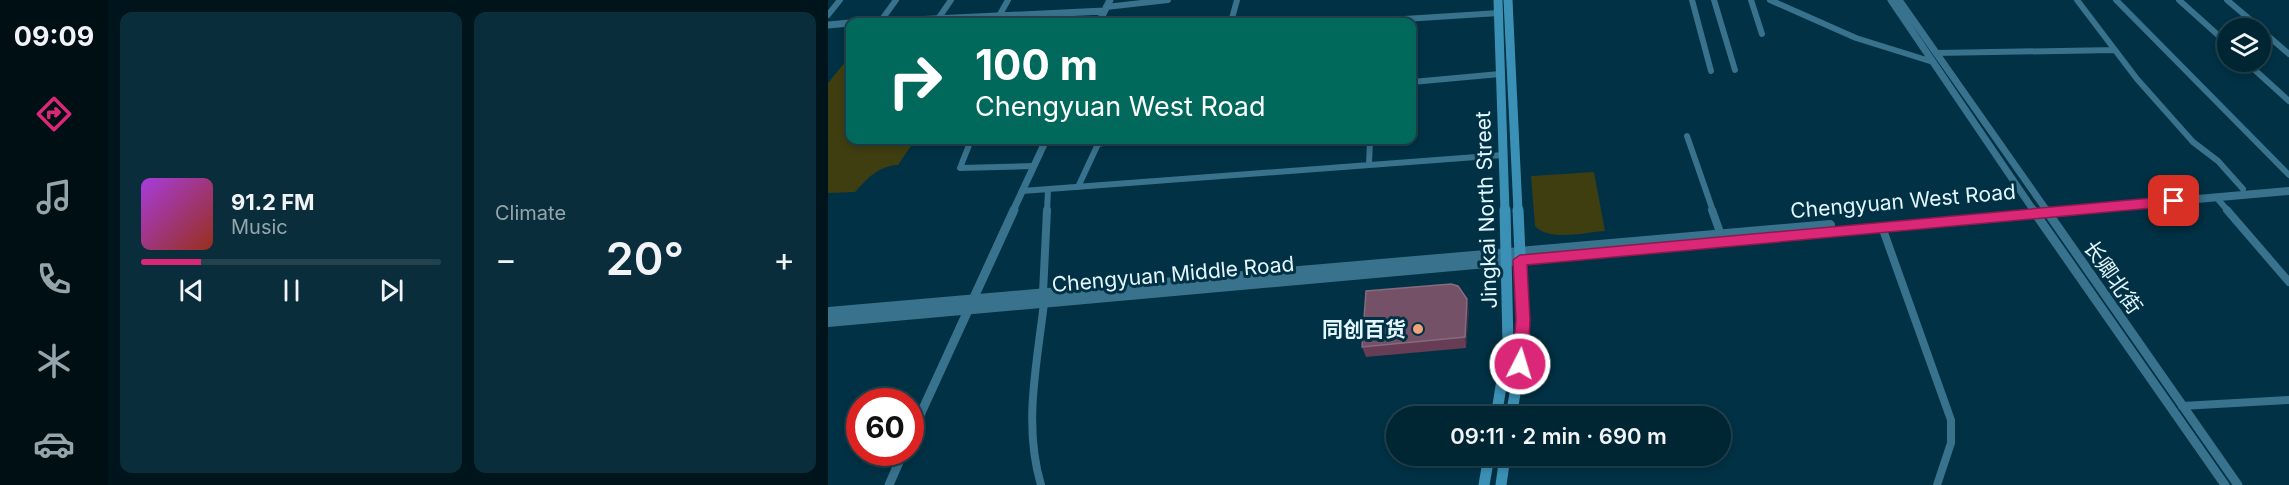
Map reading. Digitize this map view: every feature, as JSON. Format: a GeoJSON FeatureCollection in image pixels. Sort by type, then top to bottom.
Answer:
{"type":"FeatureCollection","features":[{"type":"Feature","properties":{"kind":"main road","name":"Jingkai North Street"},"geometry":{"type":"LineString","coordinates":[[1498,0],[1508,344],[1498,406]]}},
{"type":"Feature","properties":{"kind":"main road","name":"Jingkai North Street"},"geometry":{"type":"LineString","coordinates":[[1508,0],[1522,344],[1513,406]]}},
{"type":"Feature","properties":{"kind":"main road","name":"Chengyuan West Road"},"geometry":{"type":"LineString","coordinates":[[1520,256],[1882,227],[2289,185]]}},
{"type":"Feature","properties":{"kind":"main road","name":"Chengyuan West Road"},"geometry":{"type":"LineString","coordinates":[[1520,256],[1721,235],[2289,191]]}},
{"type":"Feature","properties":{"kind":"main road","name":"Chengyuan Middle Road"},"geometry":{"type":"LineString","coordinates":[[828,312],[973,300],[1044,298],[1520,256]]}},
{"type":"Feature","properties":{"kind":"main road","name":"Chengyuan Middle Road"},"geometry":{"type":"LineString","coordinates":[[828,322],[968,310],[1044,298]]}},
{"type":"Feature","properties":{"kind":"main road"},"geometry":{"type":"LineString","coordinates":[[1484,485],[1487,466]]}},
{"type":"Feature","properties":{"kind":"main road"},"geometry":{"type":"LineString","coordinates":[[1501,485],[1504,466]]}},
{"type":"Feature","properties":{"kind":"street"},"geometry":{"type":"LineString","coordinates":[[828,15],[840,0]]}},
{"type":"Feature","properties":{"kind":"street"},"geometry":{"type":"LineString","coordinates":[[883,18],[896,0]]}},
{"type":"Feature","properties":{"kind":"street"},"geometry":{"type":"LineString","coordinates":[[939,18],[951,0]]}},
{"type":"Feature","properties":{"kind":"street"},"geometry":{"type":"LineString","coordinates":[[999,16],[1008,0]]}},
{"type":"Feature","properties":{"kind":"street"},"geometry":{"type":"LineString","coordinates":[[958,18],[1024,15],[1168,0]]}},
{"type":"Feature","properties":{"kind":"street"},"geometry":{"type":"LineString","coordinates":[[1232,18],[1237,0]]}},
{"type":"Feature","properties":{"kind":"street"},"geometry":{"type":"LineString","coordinates":[[1692,0],[1710,71]]}},
{"type":"Feature","properties":{"kind":"street"},"geometry":{"type":"LineString","coordinates":[[1714,0],[1734,70]]}},
{"type":"Feature","properties":{"kind":"street"},"geometry":{"type":"LineString","coordinates":[[1750,0],[1762,34]]}},
{"type":"Feature","properties":{"kind":"street"},"geometry":{"type":"LineString","coordinates":[[1770,0],[1856,38],[1934,58],[2115,50]]}},
{"type":"Feature","properties":{"kind":"street","name":"长卿北街"},"geometry":{"type":"LineString","coordinates":[[1891,0],[2039,210],[2225,485]]}},
{"type":"Feature","properties":{"kind":"street","name":"长卿北街"},"geometry":{"type":"LineString","coordinates":[[1899,0],[1934,58]]}},
{"type":"Feature","properties":{"kind":"street"},"geometry":{"type":"LineString","coordinates":[[2077,0],[2137,79],[2186,134],[2218,161],[2243,189]]}},
{"type":"Feature","properties":{"kind":"street"},"geometry":{"type":"LineString","coordinates":[[2116,0],[2289,175]]}},
{"type":"Feature","properties":{"kind":"street"},"geometry":{"type":"LineString","coordinates":[[2179,0],[2217,34]]}},
{"type":"Feature","properties":{"kind":"street"},"geometry":{"type":"LineString","coordinates":[[2227,0],[2247,18]]}},
{"type":"Feature","properties":{"kind":"street"},"geometry":{"type":"LineString","coordinates":[[1401,18],[1499,13]]}},
{"type":"Feature","properties":{"kind":"street"},"geometry":{"type":"LineString","coordinates":[[828,25],[846,24]]}},
{"type":"Feature","properties":{"kind":"street"},"geometry":{"type":"LineString","coordinates":[[2271,38],[2289,54]]}},
{"type":"Feature","properties":{"kind":"street"},"geometry":{"type":"LineString","coordinates":[[2257,72],[2289,101]]}},
{"type":"Feature","properties":{"kind":"street"},"geometry":{"type":"LineString","coordinates":[[1416,82],[1500,74]]}},
{"type":"Feature","properties":{"kind":"street"},"geometry":{"type":"LineString","coordinates":[[1687,136],[1721,235]]}},
{"type":"Feature","properties":{"kind":"street"},"geometry":{"type":"LineString","coordinates":[[969,144],[960,168],[1034,166]]}},
{"type":"Feature","properties":{"kind":"street"},"geometry":{"type":"LineString","coordinates":[[924,406],[1044,144]]}},
{"type":"Feature","properties":{"kind":"street"},"geometry":{"type":"LineString","coordinates":[[1078,187],[1098,144]]}},
{"type":"Feature","properties":{"kind":"street"},"geometry":{"type":"LineString","coordinates":[[1369,165],[1370,144]]}},
{"type":"Feature","properties":{"kind":"street"},"geometry":{"type":"LineString","coordinates":[[1022,191],[1503,155]]}},
{"type":"Feature","properties":{"kind":"street"},"geometry":{"type":"LineString","coordinates":[[1041,485],[1033,463],[1030,435],[1044,298],[1048,190]]}},
{"type":"Feature","properties":{"kind":"street"},"geometry":{"type":"LineString","coordinates":[[2216,197],[2289,282]]}},
{"type":"Feature","properties":{"kind":"street","name":"长卿北街"},"geometry":{"type":"LineString","coordinates":[[2039,210],[2238,485]]}},
{"type":"Feature","properties":{"kind":"street"},"geometry":{"type":"LineString","coordinates":[[1882,227],[1951,420],[1951,443],[1937,485]]}},
{"type":"Feature","properties":{"kind":"street"},"geometry":{"type":"LineString","coordinates":[[2182,406],[2289,400]]}},
{"type":"Feature","properties":{"kind":"street"},"geometry":{"type":"LineString","coordinates":[[888,485],[897,466]]}},
{"type":"Feature","properties":{"kind":"shaded area"},"geometry":{"type":"Polygon","coordinates":[[[846,61],[846,144],[912,144],[898,165],[879,170],[855,192],[828,193],[828,83],[846,61]]]}},
{"type":"Feature","properties":{"kind":"shaded area"},"geometry":{"type":"Polygon","coordinates":[[[1594,172],[1605,231],[1558,235],[1541,231],[1535,226],[1531,176],[1594,172]]]}},
{"type":"Feature","properties":{"kind":"building","name":"同创百货"},"geometry":{"type":"Polygon","coordinates":[[[1451,284],[1458,286],[1467,299],[1465,337],[1362,347],[1366,291],[1451,284]]]}},
{"type":"Feature","properties":{"kind":"place","name":"同创百货"},"geometry":{"type":"Point","coordinates":[1418,329]}},
{"type":"Feature","properties":{"kind":"route"},"geometry":{"type":"LineString","coordinates":[[1520,364],[1523,320],[1520,260],[2174,201]]}}]}
